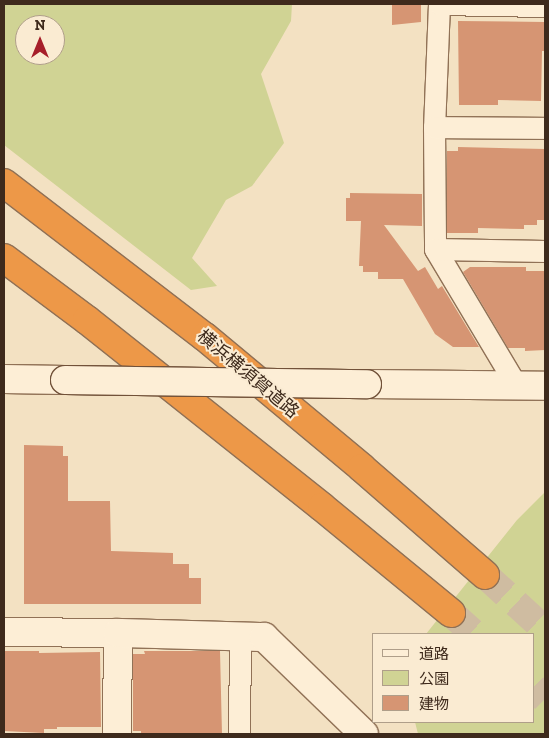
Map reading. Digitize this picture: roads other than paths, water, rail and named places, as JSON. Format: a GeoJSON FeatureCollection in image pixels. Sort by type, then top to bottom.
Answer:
{"type":"FeatureCollection","features":[{"type":"Feature","properties":{"kind":"highway","name":"横浜横須賀道路"},"geometry":{"type":"LineString","coordinates":[[4,183],[205,337],[370,474],[485,575]]}},
{"type":"Feature","properties":{"kind":"highway"},"geometry":{"type":"LineString","coordinates":[[4,258],[87,320],[277,470],[451,613]]}},
{"type":"Feature","properties":{"kind":"street"},"geometry":{"type":"LineString","coordinates":[[516,385],[435,249],[434,127],[439,4],[545,6]]}},
{"type":"Feature","properties":{"kind":"street"},"geometry":{"type":"LineString","coordinates":[[434,127],[545,128]]}},
{"type":"Feature","properties":{"kind":"street"},"geometry":{"type":"LineString","coordinates":[[435,249],[545,251]]}},
{"type":"Feature","properties":{"kind":"street"},"geometry":{"type":"LineString","coordinates":[[4,379],[545,386]]}},
{"type":"Feature","properties":{"kind":"street"},"geometry":{"type":"LineString","coordinates":[[4,632],[240,635],[264,637],[364,734]]}},
{"type":"Feature","properties":{"kind":"street"},"geometry":{"type":"LineString","coordinates":[[117,734],[118,633]]}},
{"type":"Feature","properties":{"kind":"street"},"geometry":{"type":"LineString","coordinates":[[239,734],[240,635]]}},
{"type":"Feature","properties":{"kind":"tunnel"},"geometry":{"type":"LineString","coordinates":[[485,575],[545,630]]}},
{"type":"Feature","properties":{"kind":"tunnel"},"geometry":{"type":"LineString","coordinates":[[451,613],[473,633]]}},
{"type":"Feature","properties":{"kind":"tunnel"},"geometry":{"type":"LineString","coordinates":[[534,688],[545,699]]}}]}
